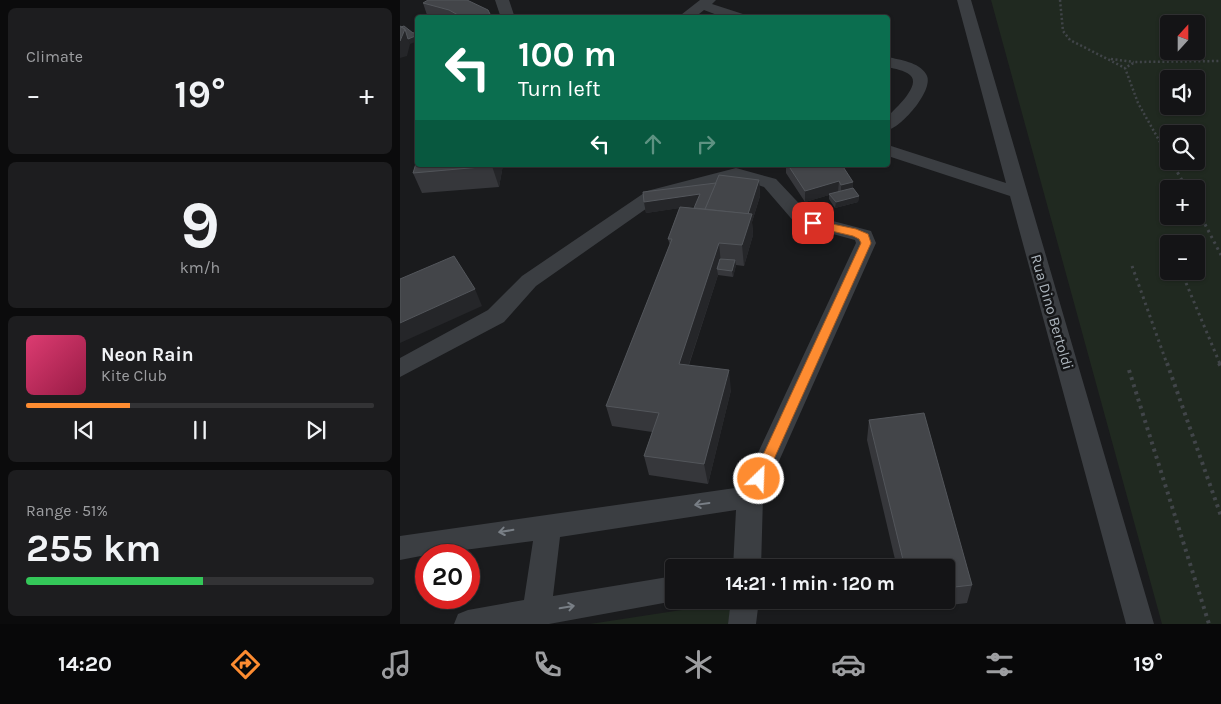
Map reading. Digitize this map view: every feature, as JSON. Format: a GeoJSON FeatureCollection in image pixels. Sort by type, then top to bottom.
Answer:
{"type":"FeatureCollection","features":[{"type":"Feature","properties":{"kind":"street"},"geometry":{"type":"LineString","coordinates":[[502,0],[507,15]]}},
{"type":"Feature","properties":{"kind":"street","name":"Rua Dino Bertoldi"},"geometry":{"type":"LineString","coordinates":[[964,0],[1140,624]]}},
{"type":"Feature","properties":{"kind":"street"},"geometry":{"type":"LineString","coordinates":[[688,15],[705,3],[733,15]]}},
{"type":"Feature","properties":{"kind":"street"},"geometry":{"type":"LineString","coordinates":[[890,63],[915,71],[921,77],[922,83],[918,92],[890,123]]}},
{"type":"Feature","properties":{"kind":"street"},"geometry":{"type":"LineString","coordinates":[[890,151],[1019,194]]}},
{"type":"Feature","properties":{"kind":"street"},"geometry":{"type":"LineString","coordinates":[[400,368],[496,316],[529,281],[654,195],[736,174],[770,183],[803,220],[856,233],[864,236],[866,243],[750,497],[747,559]]}},
{"type":"Feature","properties":{"kind":"street"},"geometry":{"type":"LineString","coordinates":[[400,548],[750,497]]}},
{"type":"Feature","properties":{"kind":"street"},"geometry":{"type":"LineString","coordinates":[[537,612],[548,525]]}},
{"type":"Feature","properties":{"kind":"street"},"geometry":{"type":"LineString","coordinates":[[468,624],[665,591]]}},
{"type":"Feature","properties":{"kind":"street"},"geometry":{"type":"LineString","coordinates":[[742,624],[743,609]]}},
{"type":"Feature","properties":{"kind":"path"},"geometry":{"type":"LineString","coordinates":[[1060,0],[1063,31],[1070,40],[1125,68],[1128,83],[1160,143]]}},
{"type":"Feature","properties":{"kind":"path"},"geometry":{"type":"LineString","coordinates":[[1105,57],[1135,62],[1221,60]]}},
{"type":"Feature","properties":{"kind":"path"},"geometry":{"type":"LineString","coordinates":[[1125,68],[1135,62]]}},
{"type":"Feature","properties":{"kind":"path"},"geometry":{"type":"LineString","coordinates":[[1205,224],[1221,255]]}},
{"type":"Feature","properties":{"kind":"path"},"geometry":{"type":"LineString","coordinates":[[1132,266],[1221,516]]}},
{"type":"Feature","properties":{"kind":"path"},"geometry":{"type":"LineString","coordinates":[[1185,280],[1221,368]]}},
{"type":"Feature","properties":{"kind":"path"},"geometry":{"type":"LineString","coordinates":[[1129,370],[1208,624]]}},
{"type":"Feature","properties":{"kind":"shaded area"},"geometry":{"type":"Polygon","coordinates":[[[991,0],[1221,0],[1221,624],[1162,624],[991,0]]]}},
{"type":"Feature","properties":{"kind":"shaded area"},"geometry":{"type":"Polygon","coordinates":[[[688,609],[731,609],[728,624],[590,624],[688,609]]]}},
{"type":"Feature","properties":{"kind":"building"},"geometry":{"type":"Polygon","coordinates":[[[428,0],[467,0],[488,10],[490,15],[458,15],[449,10],[423,3],[428,0]]]}},
{"type":"Feature","properties":{"kind":"building"},"geometry":{"type":"Polygon","coordinates":[[[400,26],[405,29],[400,41],[400,26]]]}},
{"type":"Feature","properties":{"kind":"building"},"geometry":{"type":"Polygon","coordinates":[[[404,26],[413,33],[415,32],[415,36],[408,39],[405,29],[401,27],[404,26]]]}},
{"type":"Feature","properties":{"kind":"building"},"geometry":{"type":"Polygon","coordinates":[[[415,167],[481,167],[413,173],[415,167]]]}},
{"type":"Feature","properties":{"kind":"building"},"geometry":{"type":"Polygon","coordinates":[[[789,167],[843,167],[853,182],[841,185],[839,181],[805,191],[789,167]]]}},
{"type":"Feature","properties":{"kind":"building"},"geometry":{"type":"Polygon","coordinates":[[[719,175],[759,180],[748,214],[705,209],[719,175]]]}},
{"type":"Feature","properties":{"kind":"building"},"geometry":{"type":"Polygon","coordinates":[[[716,183],[705,209],[694,208],[700,194],[644,202],[643,192],[716,183]]]}},
{"type":"Feature","properties":{"kind":"building"},"geometry":{"type":"Polygon","coordinates":[[[853,188],[859,196],[836,202],[829,194],[853,188]]]}},
{"type":"Feature","properties":{"kind":"building"},"geometry":{"type":"Polygon","coordinates":[[[680,207],[752,214],[742,245],[719,243],[679,364],[729,370],[704,464],[644,456],[659,413],[606,406],[672,239],[668,239],[680,207]]]}},
{"type":"Feature","properties":{"kind":"building"},"geometry":{"type":"Polygon","coordinates":[[[454,256],[475,289],[400,323],[400,279],[454,256]]]}},
{"type":"Feature","properties":{"kind":"building"},"geometry":{"type":"Polygon","coordinates":[[[720,259],[735,260],[732,271],[717,269],[720,259]]]}},
{"type":"Feature","properties":{"kind":"building"},"geometry":{"type":"Polygon","coordinates":[[[924,413],[972,585],[955,587],[955,559],[903,559],[869,420],[924,413]]]}},
{"type":"Feature","properties":{"kind":"route"},"geometry":{"type":"LineString","coordinates":[[759,479],[866,243],[864,236],[813,223]]}}]}
